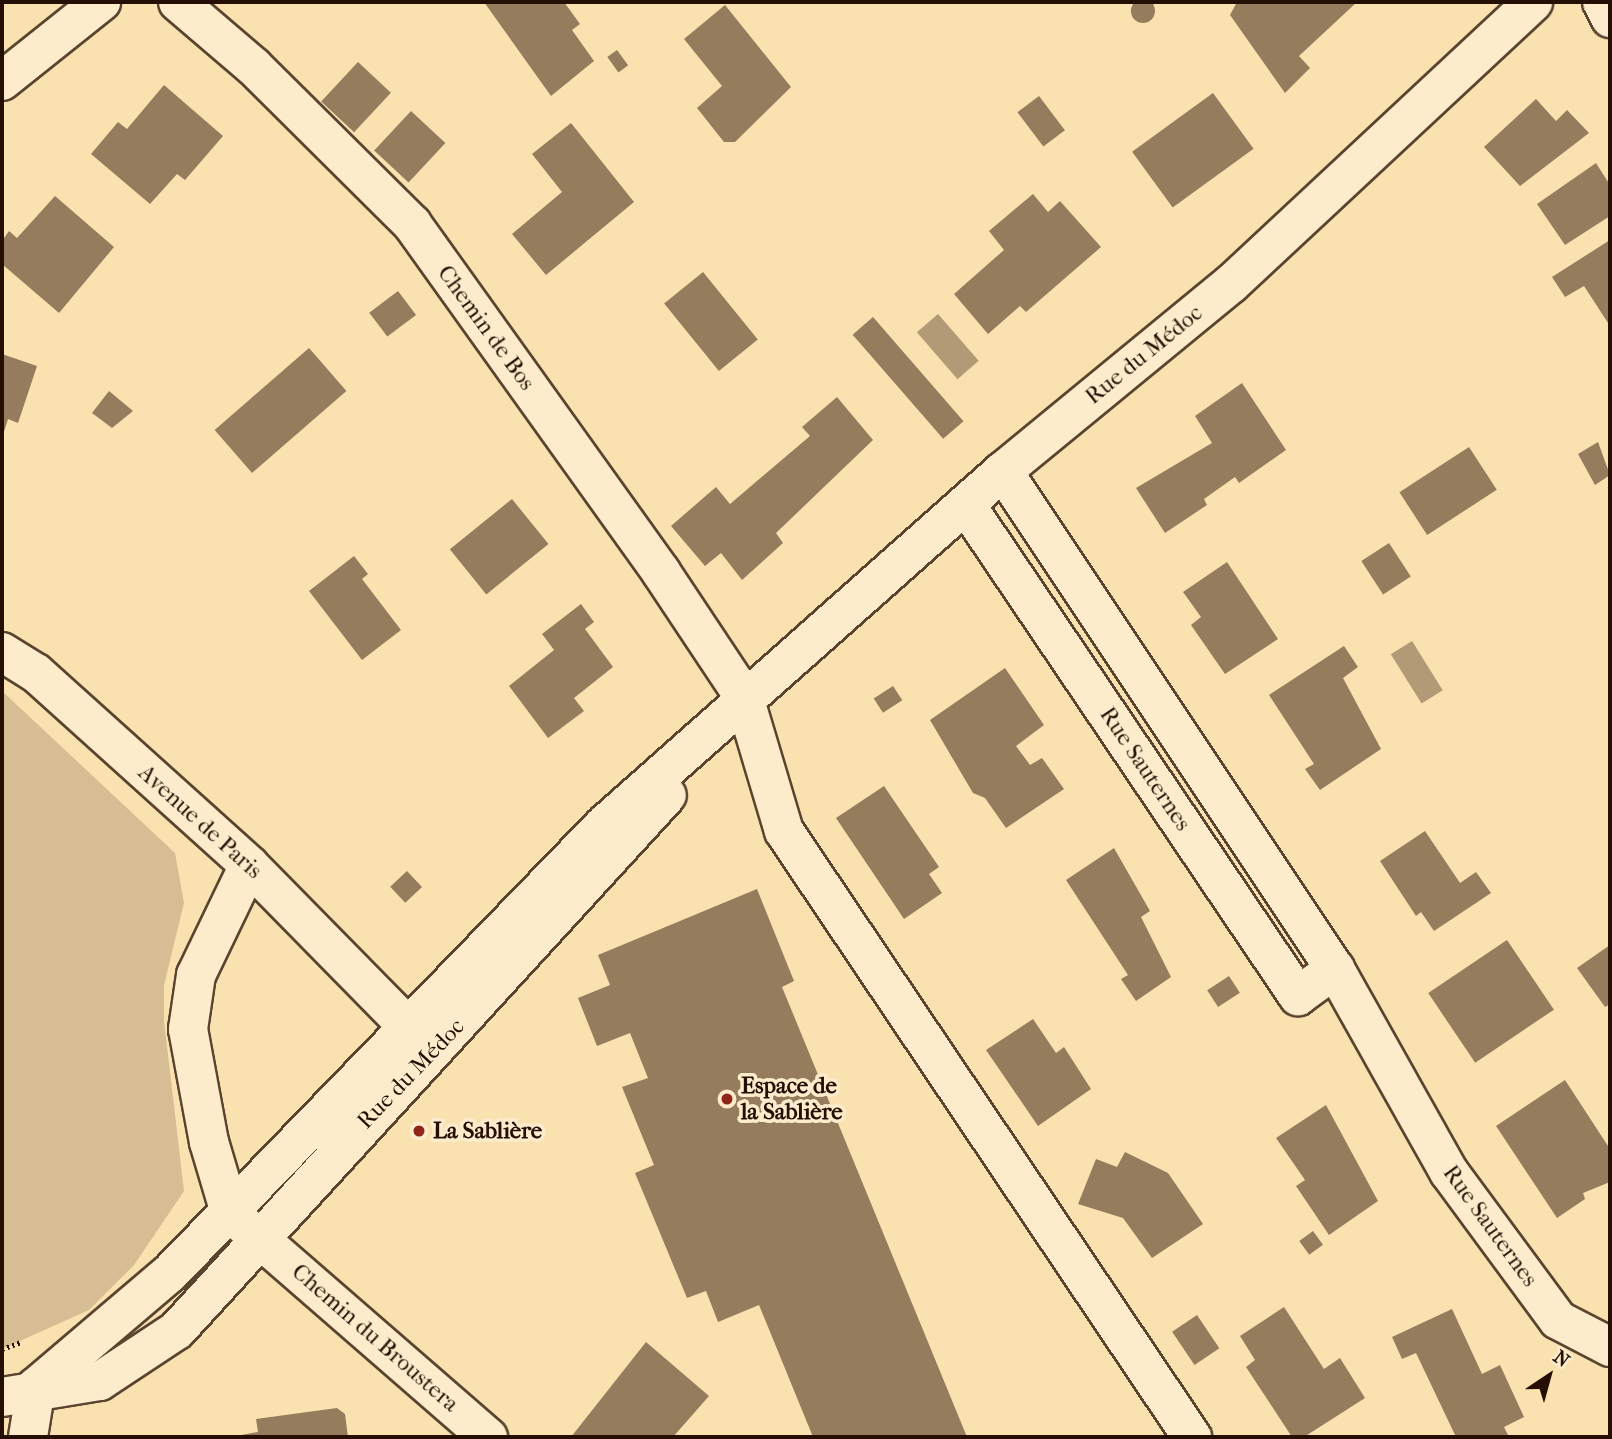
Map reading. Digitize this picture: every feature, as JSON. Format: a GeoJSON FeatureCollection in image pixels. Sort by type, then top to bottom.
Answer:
{"type":"FeatureCollection","features":[{"type":"Feature","properties":{"kind":"street"},"geometry":{"type":"LineString","coordinates":[[2,81],[101,2]]}},
{"type":"Feature","properties":{"kind":"street","name":"Chemin de Bos"},"geometry":{"type":"LineString","coordinates":[[178,2],[254,67],[412,224],[744,697],[784,831],[1192,1437]]}},
{"type":"Feature","properties":{"kind":"street","name":"Rue du Médoc"},"geometry":{"type":"LineString","coordinates":[[19,1392],[144,1299],[230,1213],[395,1015],[744,697],[1003,471],[1231,284],[1533,2]]}},
{"type":"Feature","properties":{"kind":"street"},"geometry":{"type":"LineString","coordinates":[[1602,2],[1610,18]]}},
{"type":"Feature","properties":{"kind":"street","name":"Rue Sauternes"},"geometry":{"type":"LineString","coordinates":[[1003,471],[1335,969],[1449,1172],[1558,1320],[1610,1347]]}},
{"type":"Feature","properties":{"kind":"street","name":"Rue Sauternes"},"geometry":{"type":"LineString","coordinates":[[967,505],[1298,996],[1335,969]]}},
{"type":"Feature","properties":{"kind":"street","name":"Avenue de Paris"},"geometry":{"type":"LineString","coordinates":[[2,652],[36,673],[250,865],[433,1051]]}},
{"type":"Feature","properties":{"kind":"street","name":"Rue du Médoc"},"geometry":{"type":"LineString","coordinates":[[19,1392],[100,1381],[177,1330],[626,843],[744,697]]}},
{"type":"Feature","properties":{"kind":"street"},"geometry":{"type":"LineString","coordinates":[[230,1213],[209,1142],[188,1029],[196,975],[250,865]]}},
{"type":"Feature","properties":{"kind":"street","name":"Chemin du Broustera"},"geometry":{"type":"LineString","coordinates":[[230,1213],[488,1437]]}},
{"type":"Feature","properties":{"kind":"street"},"geometry":{"type":"LineString","coordinates":[[19,1392],[28,1437]]}},
{"type":"Feature","properties":{"kind":"shaded area"},"geometry":{"type":"Polygon","coordinates":[[[938,314],[979,361],[958,379],[917,332],[938,314]]]}},
{"type":"Feature","properties":{"kind":"shaded area"},"geometry":{"type":"Polygon","coordinates":[[[1412,641],[1443,690],[1422,703],[1391,654],[1412,641]]]}},
{"type":"Feature","properties":{"kind":"shaded area"},"geometry":{"type":"Polygon","coordinates":[[[2,691],[175,853],[184,903],[164,985],[164,1021],[184,1191],[134,1265],[89,1310],[2,1349],[2,691]]]}},
{"type":"Feature","properties":{"kind":"building"},"geometry":{"type":"Polygon","coordinates":[[[1143,-1],[1154,6],[1155,11],[1148,22],[1143,23],[1132,16],[1131,11],[1138,0],[1143,-1]]]}},
{"type":"Feature","properties":{"kind":"building"},"geometry":{"type":"Polygon","coordinates":[[[484,2],[564,2],[580,24],[572,30],[594,61],[551,96],[484,2]]]}},
{"type":"Feature","properties":{"kind":"building"},"geometry":{"type":"Polygon","coordinates":[[[1237,2],[1357,2],[1299,56],[1310,68],[1285,93],[1230,15],[1237,2]]]}},
{"type":"Feature","properties":{"kind":"building"},"geometry":{"type":"Polygon","coordinates":[[[725,5],[791,87],[735,142],[724,142],[697,108],[722,86],[684,39],[725,5]]]}},
{"type":"Feature","properties":{"kind":"building"},"geometry":{"type":"Polygon","coordinates":[[[617,50],[628,65],[618,72],[607,57],[617,50]]]}},
{"type":"Feature","properties":{"kind":"building"},"geometry":{"type":"Polygon","coordinates":[[[358,62],[391,93],[354,132],[321,101],[358,62]]]}},
{"type":"Feature","properties":{"kind":"building"},"geometry":{"type":"Polygon","coordinates":[[[164,85],[223,136],[185,180],[177,174],[150,204],[91,154],[118,122],[127,129],[164,85]]]}},
{"type":"Feature","properties":{"kind":"building"},"geometry":{"type":"Polygon","coordinates":[[[1213,93],[1254,149],[1173,208],[1132,152],[1213,93]]]}},
{"type":"Feature","properties":{"kind":"building"},"geometry":{"type":"Polygon","coordinates":[[[1039,96],[1065,130],[1043,147],[1017,112],[1039,96]]]}},
{"type":"Feature","properties":{"kind":"building"},"geometry":{"type":"Polygon","coordinates":[[[1536,99],[1556,121],[1567,110],[1589,133],[1520,186],[1484,147],[1536,99]]]}},
{"type":"Feature","properties":{"kind":"building"},"geometry":{"type":"Polygon","coordinates":[[[411,111],[445,143],[409,183],[374,150],[411,111]]]}},
{"type":"Feature","properties":{"kind":"building"},"geometry":{"type":"Polygon","coordinates":[[[571,123],[634,202],[546,275],[512,234],[562,192],[532,154],[571,123]]]}},
{"type":"Feature","properties":{"kind":"building"},"geometry":{"type":"Polygon","coordinates":[[[1596,163],[1610,185],[1610,216],[1565,245],[1537,204],[1596,163]]]}},
{"type":"Feature","properties":{"kind":"building"},"geometry":{"type":"Polygon","coordinates":[[[1033,194],[1048,212],[1060,201],[1101,247],[1026,312],[1020,306],[988,334],[954,294],[1004,250],[989,231],[1033,194]]]}},
{"type":"Feature","properties":{"kind":"building"},"geometry":{"type":"Polygon","coordinates":[[[55,196],[114,247],[59,313],[2,264],[2,241],[9,231],[17,238],[55,196]]]}},
{"type":"Feature","properties":{"kind":"building"},"geometry":{"type":"Polygon","coordinates":[[[1610,240],[1610,326],[1584,286],[1565,297],[1552,277],[1610,240]]]}},
{"type":"Feature","properties":{"kind":"building"},"geometry":{"type":"Polygon","coordinates":[[[703,272],[758,340],[719,371],[664,303],[703,272]]]}},
{"type":"Feature","properties":{"kind":"building"},"geometry":{"type":"Polygon","coordinates":[[[398,291],[416,315],[387,337],[369,313],[398,291]]]}},
{"type":"Feature","properties":{"kind":"building"},"geometry":{"type":"Polygon","coordinates":[[[873,317],[964,421],[943,439],[853,335],[873,317]]]}},
{"type":"Feature","properties":{"kind":"building"},"geometry":{"type":"Polygon","coordinates":[[[309,348],[346,391],[252,473],[215,430],[309,348]]]}},
{"type":"Feature","properties":{"kind":"building"},"geometry":{"type":"Polygon","coordinates":[[[2,354],[37,366],[18,423],[8,419],[2,438],[2,354]]]}},
{"type":"Feature","properties":{"kind":"building"},"geometry":{"type":"Polygon","coordinates":[[[1242,383],[1286,450],[1239,483],[1235,477],[1204,499],[1207,505],[1165,533],[1136,488],[1212,443],[1195,416],[1242,383]]]}},
{"type":"Feature","properties":{"kind":"building"},"geometry":{"type":"Polygon","coordinates":[[[109,391],[133,411],[112,428],[92,413],[109,391]]]}},
{"type":"Feature","properties":{"kind":"building"},"geometry":{"type":"Polygon","coordinates":[[[837,397],[873,440],[776,533],[783,543],[742,580],[721,553],[705,566],[671,526],[716,487],[730,504],[810,436],[802,427],[837,397]]]}},
{"type":"Feature","properties":{"kind":"building"},"geometry":{"type":"Polygon","coordinates":[[[1598,442],[1610,475],[1595,485],[1578,454],[1598,442]]]}},
{"type":"Feature","properties":{"kind":"building"},"geometry":{"type":"Polygon","coordinates":[[[1469,447],[1497,490],[1427,535],[1399,492],[1469,447]]]}},
{"type":"Feature","properties":{"kind":"building"},"geometry":{"type":"Polygon","coordinates":[[[512,499],[549,544],[486,594],[450,549],[512,499]]]}},
{"type":"Feature","properties":{"kind":"building"},"geometry":{"type":"Polygon","coordinates":[[[1389,543],[1411,577],[1383,595],[1361,561],[1389,543]]]}},
{"type":"Feature","properties":{"kind":"building"},"geometry":{"type":"Polygon","coordinates":[[[354,556],[368,574],[362,579],[401,630],[362,660],[309,591],[354,556]]]}},
{"type":"Feature","properties":{"kind":"building"},"geometry":{"type":"Polygon","coordinates":[[[1227,562],[1278,639],[1225,674],[1191,625],[1201,617],[1183,592],[1227,562]]]}},
{"type":"Feature","properties":{"kind":"building"},"geometry":{"type":"Polygon","coordinates":[[[581,604],[594,622],[585,629],[613,667],[574,698],[584,711],[548,738],[509,686],[554,650],[542,634],[581,604]]]}},
{"type":"Feature","properties":{"kind":"building"},"geometry":{"type":"Polygon","coordinates":[[[1344,646],[1358,667],[1343,678],[1381,749],[1320,790],[1305,769],[1314,764],[1269,695],[1344,646]]]}},
{"type":"Feature","properties":{"kind":"building"},"geometry":{"type":"Polygon","coordinates":[[[1005,668],[1044,725],[1016,746],[1030,765],[1042,758],[1064,789],[1006,828],[985,798],[973,793],[930,720],[1005,668]]]}},
{"type":"Feature","properties":{"kind":"building"},"geometry":{"type":"Polygon","coordinates":[[[893,686],[902,700],[883,713],[874,699],[893,686]]]}},
{"type":"Feature","properties":{"kind":"building"},"geometry":{"type":"Polygon","coordinates":[[[884,786],[939,867],[929,874],[942,893],[904,919],[836,818],[884,786]]]}},
{"type":"Feature","properties":{"kind":"building"},"geometry":{"type":"Polygon","coordinates":[[[1425,831],[1460,883],[1476,872],[1491,893],[1434,931],[1421,912],[1416,916],[1380,861],[1425,831]]]}},
{"type":"Feature","properties":{"kind":"building"},"geometry":{"type":"Polygon","coordinates":[[[1114,848],[1150,911],[1141,917],[1171,977],[1136,1001],[1121,979],[1128,975],[1066,880],[1114,848]]]}},
{"type":"Feature","properties":{"kind":"building"},"geometry":{"type":"Polygon","coordinates":[[[407,871],[422,887],[405,903],[390,887],[407,871]]]}},
{"type":"Feature","properties":{"kind":"building","name":"Espace de la Sablière"},"geometry":{"type":"Polygon","coordinates":[[[757,889],[794,981],[782,987],[967,1437],[813,1437],[759,1305],[718,1322],[706,1291],[687,1298],[635,1173],[654,1165],[622,1087],[648,1078],[630,1033],[597,1046],[578,998],[610,985],[598,955],[757,889]]]}},
{"type":"Feature","properties":{"kind":"building"},"geometry":{"type":"Polygon","coordinates":[[[1507,940],[1554,1010],[1475,1063],[1428,993],[1507,940]]]}},
{"type":"Feature","properties":{"kind":"building"},"geometry":{"type":"Polygon","coordinates":[[[1610,945],[1610,1004],[1605,1007],[1577,968],[1610,945]]]}},
{"type":"Feature","properties":{"kind":"building"},"geometry":{"type":"Polygon","coordinates":[[[1229,976],[1240,993],[1218,1007],[1207,990],[1229,976]]]}},
{"type":"Feature","properties":{"kind":"building"},"geometry":{"type":"Polygon","coordinates":[[[1033,1019],[1056,1053],[1064,1047],[1091,1089],[1038,1126],[986,1050],[1033,1019]]]}},
{"type":"Feature","properties":{"kind":"building"},"geometry":{"type":"Polygon","coordinates":[[[1565,1080],[1610,1149],[1610,1182],[1583,1193],[1585,1199],[1557,1218],[1496,1126],[1565,1080]]]}},
{"type":"Feature","properties":{"kind":"building"},"geometry":{"type":"Polygon","coordinates":[[[1326,1105],[1378,1201],[1329,1235],[1296,1186],[1305,1180],[1276,1138],[1326,1105]]]}},
{"type":"Feature","properties":{"kind":"building"},"geometry":{"type":"Polygon","coordinates":[[[1125,1152],[1168,1173],[1203,1224],[1152,1258],[1123,1218],[1078,1204],[1096,1159],[1117,1167],[1125,1152]]]}},
{"type":"Feature","properties":{"kind":"building"},"geometry":{"type":"Polygon","coordinates":[[[1313,1231],[1323,1245],[1309,1255],[1299,1241],[1313,1231]]]}},
{"type":"Feature","properties":{"kind":"building"},"geometry":{"type":"Polygon","coordinates":[[[1284,1307],[1324,1369],[1340,1358],[1365,1398],[1304,1437],[1292,1437],[1246,1367],[1255,1360],[1240,1336],[1284,1307]]]}},
{"type":"Feature","properties":{"kind":"building"},"geometry":{"type":"Polygon","coordinates":[[[1452,1309],[1482,1374],[1500,1365],[1524,1417],[1504,1427],[1509,1437],[1456,1437],[1416,1353],[1402,1359],[1392,1337],[1452,1309]]]}},
{"type":"Feature","properties":{"kind":"building"},"geometry":{"type":"Polygon","coordinates":[[[1197,1315],[1219,1348],[1194,1365],[1172,1332],[1197,1315]]]}},
{"type":"Feature","properties":{"kind":"building"},"geometry":{"type":"Polygon","coordinates":[[[646,1342],[709,1396],[673,1437],[571,1437],[646,1342]]]}},
{"type":"Feature","properties":{"kind":"building"},"geometry":{"type":"Polygon","coordinates":[[[337,1408],[345,1414],[348,1437],[230,1437],[258,1432],[256,1419],[337,1408]]]}},
{"type":"Feature","properties":{"kind":"place","name":"Espace de la Sablière"},"geometry":{"type":"Point","coordinates":[727,1099]}},
{"type":"Feature","properties":{"kind":"place","name":"La Sablière"},"geometry":{"type":"Point","coordinates":[419,1131]}}]}
